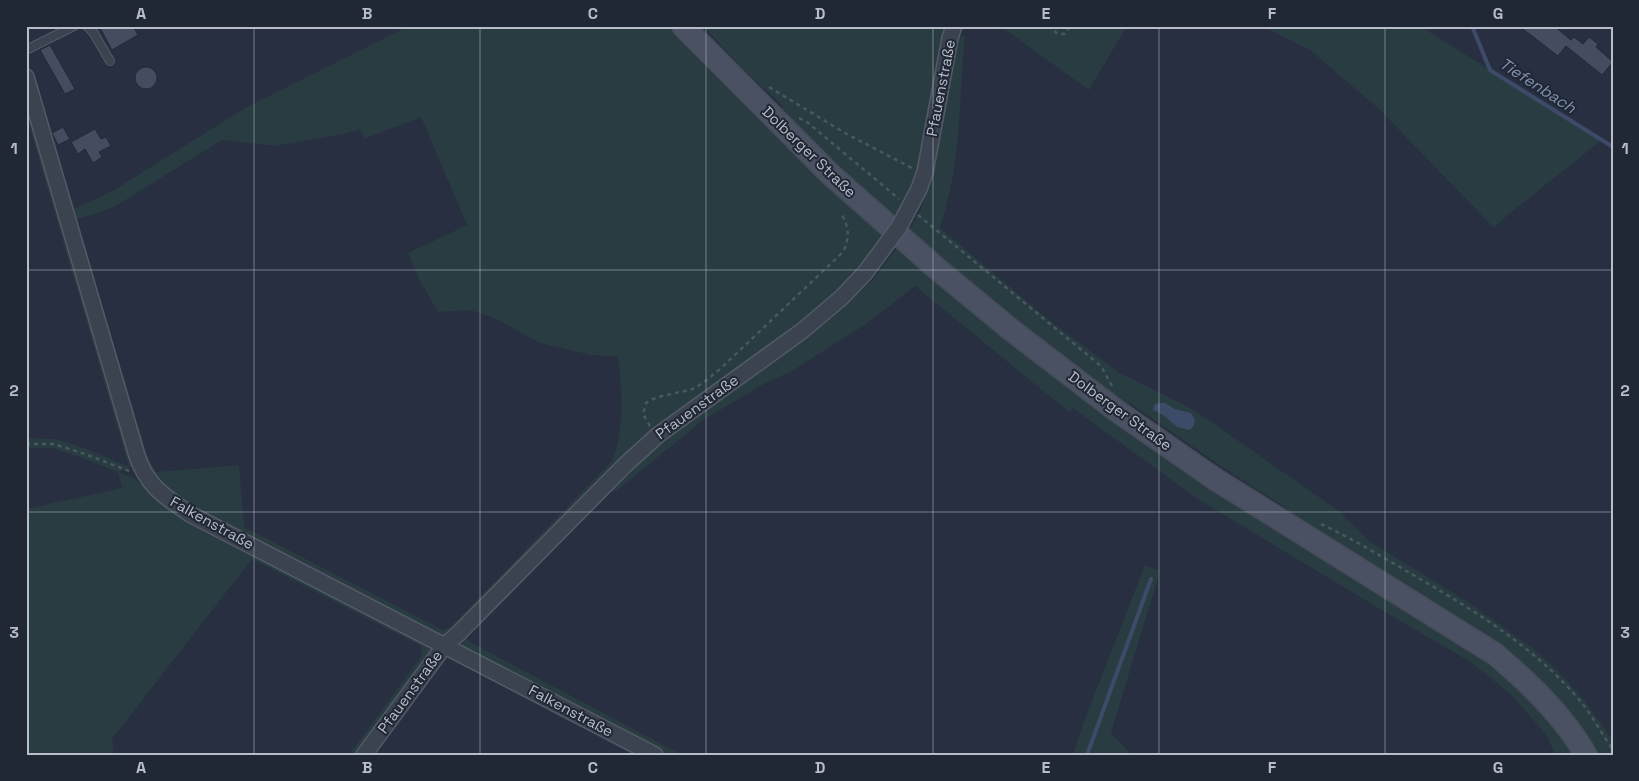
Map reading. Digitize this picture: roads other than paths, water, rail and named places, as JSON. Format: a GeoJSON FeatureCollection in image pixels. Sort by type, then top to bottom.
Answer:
{"type":"FeatureCollection","features":[{"type":"Feature","properties":{"kind":"main road","name":"Dolberger Straße"},"geometry":{"type":"LineString","coordinates":[[683,26],[828,173],[935,267],[1010,329],[1117,411],[1215,478],[1495,654],[1528,682],[1556,711],[1586,755]]}},
{"type":"Feature","properties":{"kind":"street","name":"Pfauenstraße"},"geometry":{"type":"LineString","coordinates":[[364,755],[445,645],[625,465],[658,435],[802,331],[841,298],[865,274],[899,227],[919,189],[925,172],[950,38],[954,26]]}},
{"type":"Feature","properties":{"kind":"street","name":"Falkenstraße"},"geometry":{"type":"LineString","coordinates":[[26,77],[137,456],[146,478],[169,500],[190,514],[655,755]]}},
{"type":"Feature","properties":{"kind":"lane"},"geometry":{"type":"LineString","coordinates":[[26,50],[74,26]]}},
{"type":"Feature","properties":{"kind":"lane"},"geometry":{"type":"LineString","coordinates":[[87,26],[93,32],[110,61]]}},
{"type":"Feature","properties":{"kind":"water"},"geometry":{"type":"Polygon","coordinates":[[[1165,403],[1175,409],[1191,413],[1195,420],[1194,425],[1190,430],[1177,427],[1163,415],[1153,410],[1154,405],[1165,403]]]}},
{"type":"Feature","properties":{"kind":"waterway","name":"Tiefenbach"},"geometry":{"type":"LineString","coordinates":[[1472,26],[1490,70],[1613,147]]}},
{"type":"Feature","properties":{"kind":"waterway"},"geometry":{"type":"LineString","coordinates":[[1087,755],[1151,579]]}}]}
